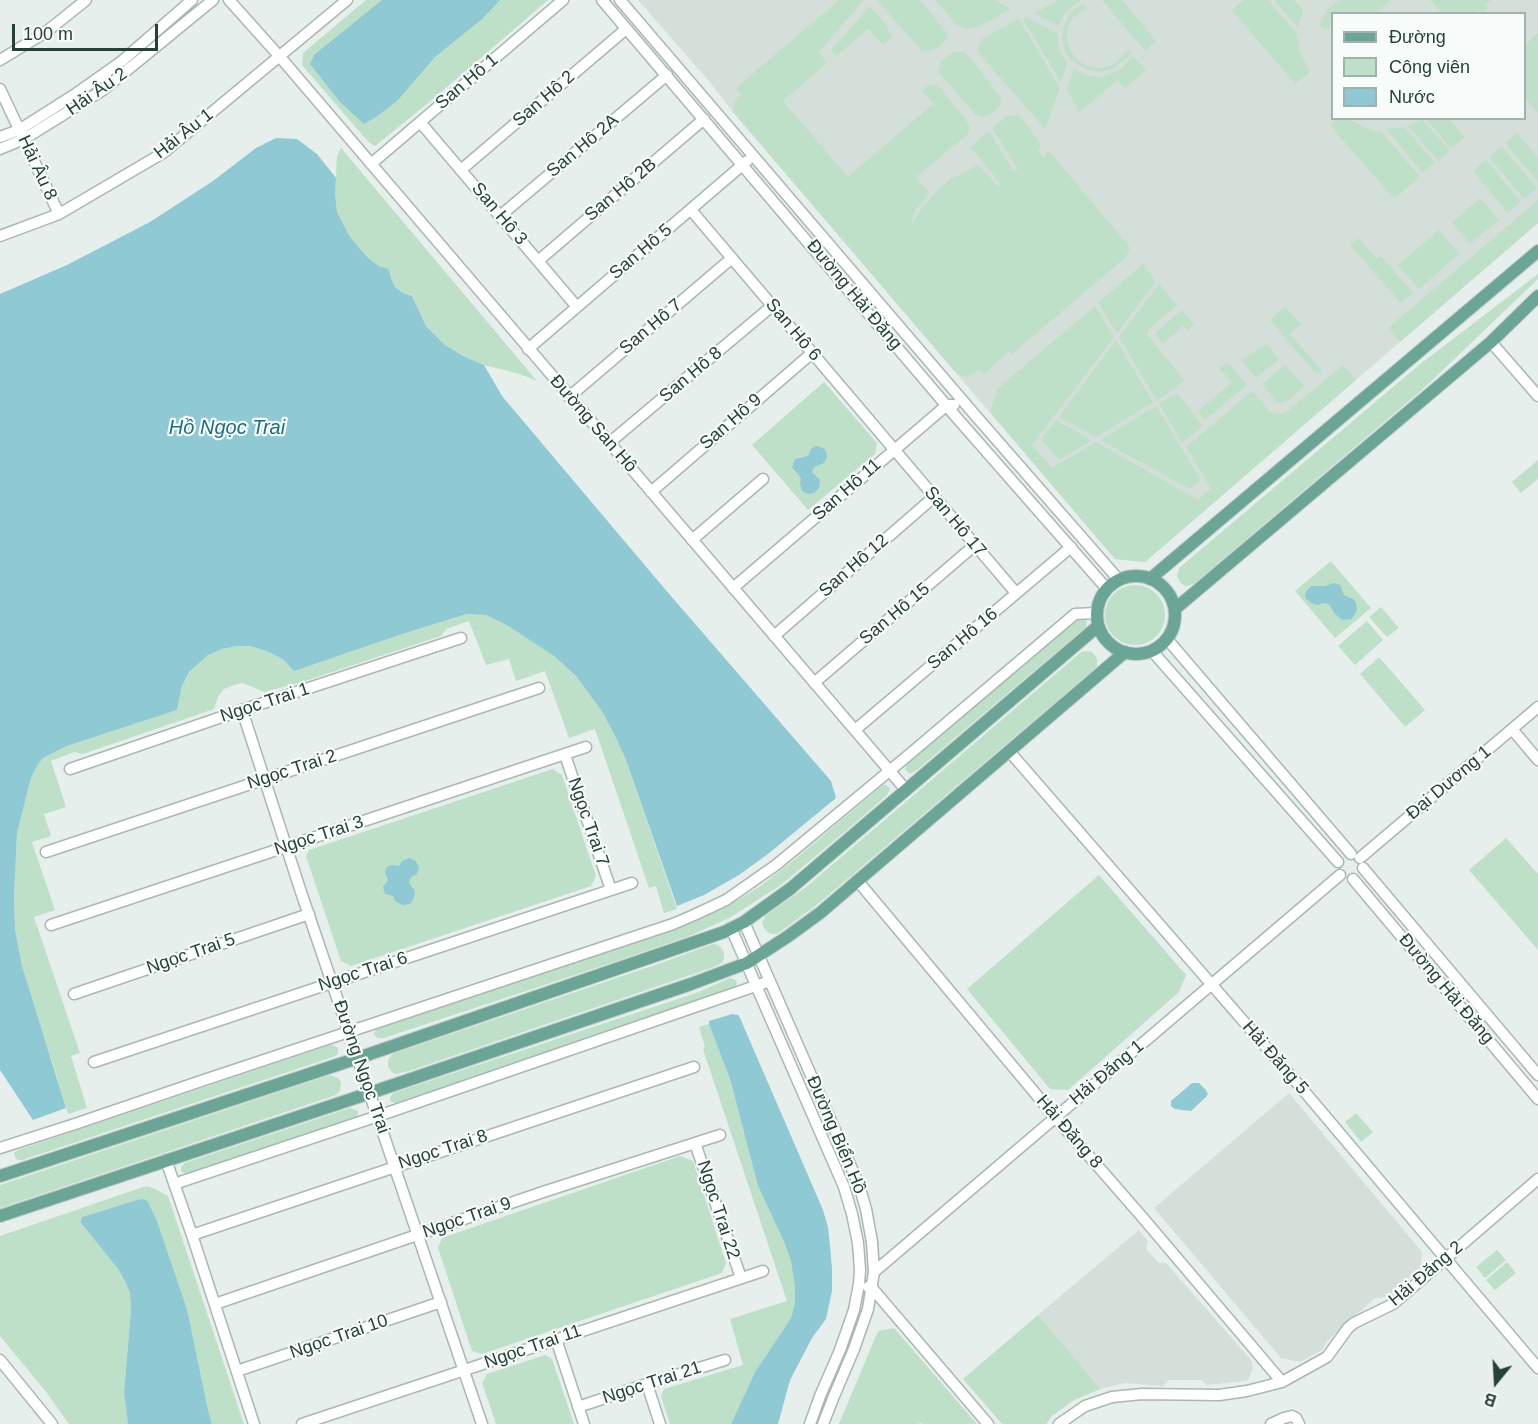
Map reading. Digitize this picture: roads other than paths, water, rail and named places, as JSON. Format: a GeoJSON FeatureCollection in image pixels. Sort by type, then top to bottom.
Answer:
{"type":"FeatureCollection","features":[{"type":"Feature","properties":{"kind":"main road"},"geometry":{"type":"LineString","coordinates":[[1150,579],[1538,251]]}},
{"type":"Feature","properties":{"kind":"main road"},"geometry":{"type":"LineString","coordinates":[[1175,609],[1491,342],[1538,296]]}},
{"type":"Feature","properties":{"kind":"main road"},"geometry":{"type":"LineString","coordinates":[[1140,576],[1150,579],[1170,596],[1175,609],[1172,629],[1167,639],[1152,651],[1142,654],[1131,654],[1113,647],[1106,640],[1097,620],[1098,604],[1107,589],[1119,580],[1140,576]]}},
{"type":"Feature","properties":{"kind":"main road"},"geometry":{"type":"LineString","coordinates":[[0,1176],[700,942],[744,922],[790,889],[906,790],[1097,620]]}},
{"type":"Feature","properties":{"kind":"main road"},"geometry":{"type":"LineString","coordinates":[[0,1216],[370,1093],[747,963],[820,913],[1125,652]]}},
{"type":"Feature","properties":{"kind":"street"},"geometry":{"type":"LineString","coordinates":[[0,60],[46,32],[86,0]]}},
{"type":"Feature","properties":{"kind":"street","name":"Hải Âu 2"},"geometry":{"type":"LineString","coordinates":[[0,149],[122,61],[192,0]]}},
{"type":"Feature","properties":{"kind":"street","name":"Hải Âu 2"},"geometry":{"type":"LineString","coordinates":[[0,137],[21,134],[103,90],[213,0]]}},
{"type":"Feature","properties":{"kind":"street","name":"Đường San Hô"},"geometry":{"type":"LineString","coordinates":[[229,0],[906,790]]}},
{"type":"Feature","properties":{"kind":"street","name":"Hải Âu 1"},"geometry":{"type":"LineString","coordinates":[[0,236],[59,214],[163,153],[347,0]]}},
{"type":"Feature","properties":{"kind":"street","name":"San Hô 1"},"geometry":{"type":"LineString","coordinates":[[371,164],[563,0]]}},
{"type":"Feature","properties":{"kind":"street","name":"Đường Hải Đăng"},"geometry":{"type":"LineString","coordinates":[[602,0],[957,418],[1107,589]]}},
{"type":"Feature","properties":{"kind":"street","name":"Đường Hải Đăng"},"geometry":{"type":"LineString","coordinates":[[620,0],[1119,580]]}},
{"type":"Feature","properties":{"kind":"street","name":"San Hô 2"},"geometry":{"type":"LineString","coordinates":[[462,170],[626,29]]}},
{"type":"Feature","properties":{"kind":"street","name":"San Hô 2A"},"geometry":{"type":"LineString","coordinates":[[500,216],[667,75]]}},
{"type":"Feature","properties":{"kind":"street","name":"Hải Âu 8"},"geometry":{"type":"LineString","coordinates":[[0,89],[59,214]]}},
{"type":"Feature","properties":{"kind":"street","name":"San Hô 2B"},"geometry":{"type":"LineString","coordinates":[[538,261],[704,119]]}},
{"type":"Feature","properties":{"kind":"street","name":"San Hô 3"},"geometry":{"type":"LineString","coordinates":[[420,122],[577,307]]}},
{"type":"Feature","properties":{"kind":"street","name":"San Hô 5"},"geometry":{"type":"LineString","coordinates":[[528,349],[754,155]]}},
{"type":"Feature","properties":{"kind":"street","name":"San Hô 6"},"geometry":{"type":"LineString","coordinates":[[691,210],[895,449]]}},
{"type":"Feature","properties":{"kind":"street","name":"San Hô 7"},"geometry":{"type":"LineString","coordinates":[[569,397],[732,258]]}},
{"type":"Feature","properties":{"kind":"street","name":"San Hô 8"},"geometry":{"type":"LineString","coordinates":[[609,443],[772,306]]}},
{"type":"Feature","properties":{"kind":"street"},"geometry":{"type":"LineString","coordinates":[[1491,342],[1538,396]]}},
{"type":"Feature","properties":{"kind":"street","name":"San Hô 9"},"geometry":{"type":"LineString","coordinates":[[651,492],[812,353]]}},
{"type":"Feature","properties":{"kind":"street"},"geometry":{"type":"LineString","coordinates":[[946,405],[966,404]]}},
{"type":"Feature","properties":{"kind":"street"},"geometry":{"type":"LineString","coordinates":[[957,418],[966,404]]}},
{"type":"Feature","properties":{"kind":"street","name":"San Hô 11"},"geometry":{"type":"LineString","coordinates":[[733,588],[946,405]]}},
{"type":"Feature","properties":{"kind":"street","name":"San Hô 17"},"geometry":{"type":"LineString","coordinates":[[895,449],[1016,593]]}},
{"type":"Feature","properties":{"kind":"street"},"geometry":{"type":"LineString","coordinates":[[692,540],[763,479]]}},
{"type":"Feature","properties":{"kind":"street","name":"San Hô 12"},"geometry":{"type":"LineString","coordinates":[[774,636],[934,497]]}},
{"type":"Feature","properties":{"kind":"street","name":"San Hô 15"},"geometry":{"type":"LineString","coordinates":[[814,683],[975,546]]}},
{"type":"Feature","properties":{"kind":"street","name":"San Hô 16"},"geometry":{"type":"LineString","coordinates":[[855,730],[1071,547]]}},
{"type":"Feature","properties":{"kind":"street"},"geometry":{"type":"LineString","coordinates":[[0,1148],[673,924],[726,900],[776,866],[1076,614],[1097,620]]}},
{"type":"Feature","properties":{"kind":"street","name":"Ngọc Trai 1"},"geometry":{"type":"LineString","coordinates":[[70,769],[461,638]]}},
{"type":"Feature","properties":{"kind":"street","name":"Đường Hải Đăng"},"geometry":{"type":"LineString","coordinates":[[1167,639],[1358,860],[1538,1075]]}},
{"type":"Feature","properties":{"kind":"street"},"geometry":{"type":"LineString","coordinates":[[1152,651],[1338,862]]}},
{"type":"Feature","properties":{"kind":"street","name":"Ngọc Trai 2"},"geometry":{"type":"LineString","coordinates":[[46,852],[539,688]]}},
{"type":"Feature","properties":{"kind":"street","name":"Đại Dương 1"},"geometry":{"type":"LineString","coordinates":[[1358,860],[1538,707]]}},
{"type":"Feature","properties":{"kind":"street","name":"Đường Ngọc Trai"},"geometry":{"type":"LineString","coordinates":[[242,710],[482,1424]]}},
{"type":"Feature","properties":{"kind":"street"},"geometry":{"type":"LineString","coordinates":[[1512,729],[1538,760]]}},
{"type":"Feature","properties":{"kind":"street","name":"Ngọc Trai 3"},"geometry":{"type":"LineString","coordinates":[[51,925],[586,747]]}},
{"type":"Feature","properties":{"kind":"street","name":"Hải Đăng 5"},"geometry":{"type":"LineString","coordinates":[[1009,751],[1304,1091],[1538,1368]]}},
{"type":"Feature","properties":{"kind":"street","name":"Ngọc Trai 7"},"geometry":{"type":"LineString","coordinates":[[565,755],[611,890]]}},
{"type":"Feature","properties":{"kind":"street"},"geometry":{"type":"LineString","coordinates":[[1344,855],[1358,860],[1361,874],[1353,879],[1346,879],[1340,875],[1337,870],[1338,862],[1344,855]]}},
{"type":"Feature","properties":{"kind":"street","name":"Hải Đăng 1"},"geometry":{"type":"LineString","coordinates":[[874,1272],[1340,875]]}},
{"type":"Feature","properties":{"kind":"street","name":"Đường Hải Đăng"},"geometry":{"type":"LineString","coordinates":[[1353,879],[1538,1099]]}},
{"type":"Feature","properties":{"kind":"street","name":"Hải Đăng 8"},"geometry":{"type":"LineString","coordinates":[[857,880],[1055,1117],[1282,1382]]}},
{"type":"Feature","properties":{"kind":"street","name":"Ngọc Trai 6"},"geometry":{"type":"LineString","coordinates":[[94,1062],[632,883]]}},
{"type":"Feature","properties":{"kind":"street","name":"Ngọc Trai 5"},"geometry":{"type":"LineString","coordinates":[[74,994],[309,914]]}},
{"type":"Feature","properties":{"kind":"street","name":"Đường Biển Hồ"},"geometry":{"type":"LineString","coordinates":[[744,922],[859,1185],[872,1242],[874,1272],[863,1326],[824,1424]]}},
{"type":"Feature","properties":{"kind":"street","name":"Đường Biển Hồ"},"geometry":{"type":"LineString","coordinates":[[731,928],[847,1195],[858,1242],[859,1284],[849,1327],[810,1424]]}},
{"type":"Feature","properties":{"kind":"street"},"geometry":{"type":"LineString","coordinates":[[174,1184],[770,981]]}},
{"type":"Feature","properties":{"kind":"street","name":"Ngọc Trai 8"},"geometry":{"type":"LineString","coordinates":[[192,1235],[694,1067]]}},
{"type":"Feature","properties":{"kind":"street","name":"Ngọc Trai 9"},"geometry":{"type":"LineString","coordinates":[[215,1304],[720,1135]]}},
{"type":"Feature","properties":{"kind":"street","name":"Ngọc Trai 22"},"geometry":{"type":"LineString","coordinates":[[695,1143],[741,1278]]}},
{"type":"Feature","properties":{"kind":"street"},"geometry":{"type":"LineString","coordinates":[[166,1160],[254,1424]]}},
{"type":"Feature","properties":{"kind":"street","name":"Hải Đăng 2"},"geometry":{"type":"LineString","coordinates":[[1059,1424],[1085,1406],[1112,1396],[1220,1395],[1282,1382],[1327,1357],[1348,1328],[1393,1304],[1538,1179]]}},
{"type":"Feature","properties":{"kind":"street"},"geometry":{"type":"LineString","coordinates":[[860,1270],[874,1272]]}},
{"type":"Feature","properties":{"kind":"street","name":"Ngọc Trai 11"},"geometry":{"type":"LineString","coordinates":[[303,1424],[763,1271]]}},
{"type":"Feature","properties":{"kind":"street"},"geometry":{"type":"LineString","coordinates":[[859,1284],[872,1288],[988,1424]]}},
{"type":"Feature","properties":{"kind":"street","name":"Ngọc Trai 10"},"geometry":{"type":"LineString","coordinates":[[237,1371],[441,1302]]}},
{"type":"Feature","properties":{"kind":"street"},"geometry":{"type":"LineString","coordinates":[[556,1339],[584,1424]]}},
{"type":"Feature","properties":{"kind":"street"},"geometry":{"type":"LineString","coordinates":[[0,1360],[52,1424]]}},
{"type":"Feature","properties":{"kind":"street","name":"Ngọc Trai 21"},"geometry":{"type":"LineString","coordinates":[[578,1407],[725,1360]]}},
{"type":"Feature","properties":{"kind":"street"},"geometry":{"type":"LineString","coordinates":[[647,1384],[660,1424]]}},
{"type":"Feature","properties":{"kind":"street"},"geometry":{"type":"LineString","coordinates":[[1271,1424],[1288,1416],[1297,1421]]}},
{"type":"Feature","properties":{"kind":"water"},"geometry":{"type":"Polygon","coordinates":[[[382,0],[500,0],[482,19],[435,57],[397,101],[364,124],[340,102],[310,64],[314,55],[382,0]]]}},
{"type":"Feature","properties":{"kind":"water","name":"Hồ Ngọc Trai"},"geometry":{"type":"Polygon","coordinates":[[[276,138],[297,139],[317,154],[336,178],[337,212],[350,237],[368,258],[379,266],[389,269],[395,287],[412,296],[426,326],[445,345],[484,365],[502,396],[831,781],[836,798],[739,875],[704,895],[677,906],[626,760],[603,713],[576,676],[554,656],[508,626],[486,615],[467,614],[294,671],[284,660],[250,646],[222,649],[208,655],[189,672],[182,686],[177,710],[67,746],[43,758],[31,778],[17,833],[15,929],[22,966],[66,1108],[33,1120],[0,1070],[0,294],[67,265],[150,222],[213,181],[256,148],[276,138]]]}},
{"type":"Feature","properties":{"kind":"water"},"geometry":{"type":"Polygon","coordinates":[[[816,446],[826,451],[827,457],[824,463],[814,467],[812,472],[820,480],[819,488],[814,493],[808,494],[802,491],[801,478],[792,467],[795,459],[808,456],[811,449],[816,446]]]}},
{"type":"Feature","properties":{"kind":"water"},"geometry":{"type":"Polygon","coordinates":[[[1334,583],[1340,585],[1344,595],[1356,603],[1357,610],[1352,619],[1342,620],[1334,613],[1330,605],[1324,603],[1318,605],[1306,599],[1305,594],[1311,586],[1325,586],[1334,583]]]}},
{"type":"Feature","properties":{"kind":"water"},"geometry":{"type":"Polygon","coordinates":[[[409,858],[416,861],[419,868],[409,883],[415,891],[414,898],[410,904],[402,905],[395,901],[393,896],[385,894],[383,887],[388,880],[385,872],[387,867],[399,866],[402,861],[409,858]]]}},
{"type":"Feature","properties":{"kind":"water"},"geometry":{"type":"Polygon","coordinates":[[[732,1014],[740,1018],[823,1210],[828,1227],[832,1291],[826,1319],[812,1338],[790,1380],[778,1424],[731,1424],[755,1372],[791,1318],[795,1303],[791,1261],[758,1186],[730,1079],[709,1024],[709,1021],[732,1014]]]}},
{"type":"Feature","properties":{"kind":"water"},"geometry":{"type":"Polygon","coordinates":[[[1192,1083],[1199,1083],[1205,1089],[1208,1094],[1206,1097],[1191,1111],[1175,1109],[1171,1106],[1171,1101],[1192,1083]]]}},
{"type":"Feature","properties":{"kind":"water"},"geometry":{"type":"Polygon","coordinates":[[[144,1199],[148,1202],[157,1221],[187,1309],[212,1424],[128,1424],[124,1392],[131,1310],[130,1294],[118,1269],[81,1223],[81,1220],[82,1217],[144,1199]]]}}]}
